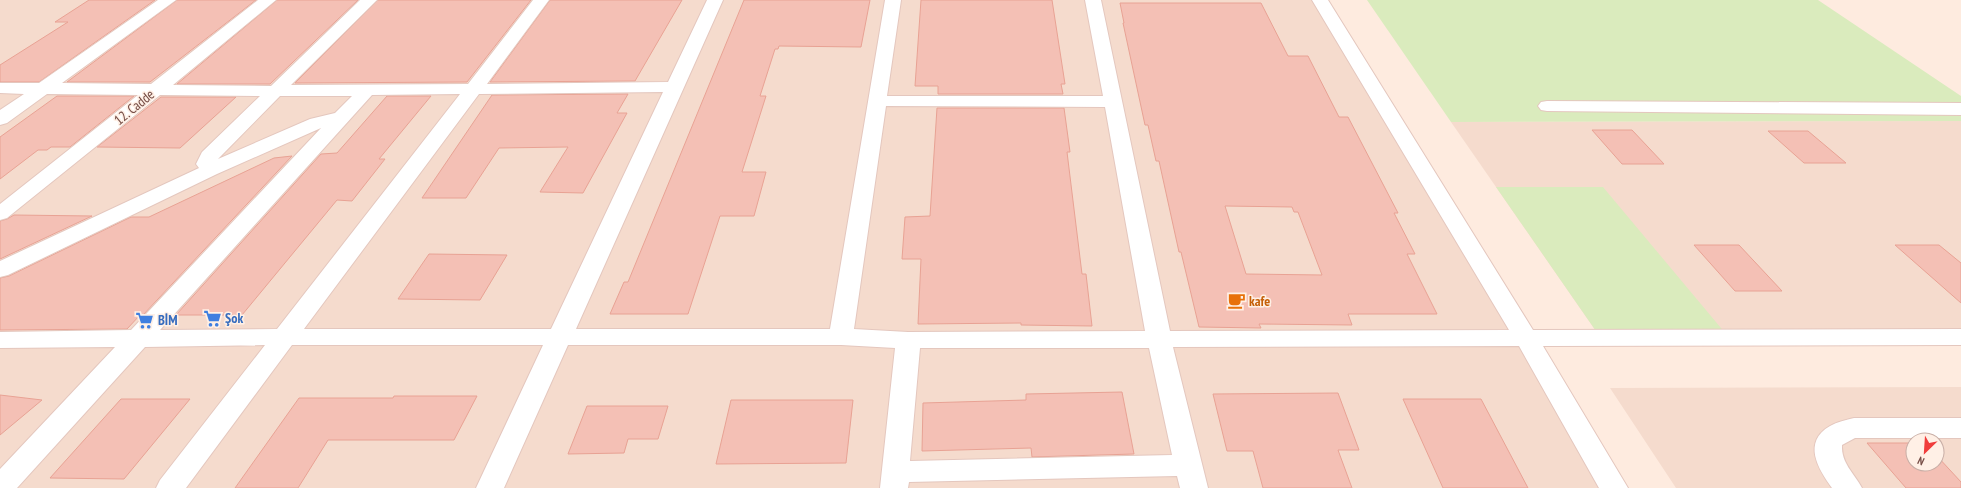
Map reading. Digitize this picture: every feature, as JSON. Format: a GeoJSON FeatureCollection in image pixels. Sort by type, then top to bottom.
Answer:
{"type":"FeatureCollection","features":[{"type":"Feature","properties":{"kind":"street"},"geometry":{"type":"LineString","coordinates":[[0,119],[168,0]]}},
{"type":"Feature","properties":{"kind":"street","name":"12. Cadde"},"geometry":{"type":"LineString","coordinates":[[0,214],[9,199],[156,90],[268,0]]}},
{"type":"Feature","properties":{"kind":"street"},"geometry":{"type":"LineString","coordinates":[[210,170],[206,164],[209,156],[369,0]]}},
{"type":"Feature","properties":{"kind":"street"},"geometry":{"type":"LineString","coordinates":[[170,488],[541,0]]}},
{"type":"Feature","properties":{"kind":"street"},"geometry":{"type":"LineString","coordinates":[[490,488],[715,0]]}},
{"type":"Feature","properties":{"kind":"street"},"geometry":{"type":"LineString","coordinates":[[841,338],[893,0]]}},
{"type":"Feature","properties":{"kind":"street"},"geometry":{"type":"LineString","coordinates":[[908,340],[894,480],[1191,476],[1159,339],[1093,0]]}},
{"type":"Feature","properties":{"kind":"street"},"geometry":{"type":"LineString","coordinates":[[1320,0],[1526,338],[1614,488]]}},
{"type":"Feature","properties":{"kind":"street"},"geometry":{"type":"LineString","coordinates":[[0,88],[274,91],[675,87]]}},
{"type":"Feature","properties":{"kind":"street"},"geometry":{"type":"LineString","coordinates":[[0,488],[367,90]]}},
{"type":"Feature","properties":{"kind":"street"},"geometry":{"type":"LineString","coordinates":[[877,100],[1114,102]]}},
{"type":"Feature","properties":{"kind":"street"},"geometry":{"type":"LineString","coordinates":[[1547,106],[1961,109]]}},
{"type":"Feature","properties":{"kind":"street"},"geometry":{"type":"LineString","coordinates":[[0,270],[210,170],[316,123],[342,117]]}},
{"type":"Feature","properties":{"kind":"street"},"geometry":{"type":"LineString","coordinates":[[0,340],[135,340],[286,337],[841,338],[908,340],[1961,337]]}},
{"type":"Feature","properties":{"kind":"street"},"geometry":{"type":"LineString","coordinates":[[1848,488],[1835,471],[1829,460],[1827,450],[1829,442],[1834,435],[1854,428],[1961,428]]}},
{"type":"Feature","properties":{"kind":"shaded area"},"geometry":{"type":"Polygon","coordinates":[[[0,0],[1320,0],[1609,488],[0,488],[0,0]]]}},
{"type":"Feature","properties":{"kind":"shaded area"},"geometry":{"type":"Polygon","coordinates":[[[1961,121],[1961,334],[1598,334],[1451,122],[1961,121]]]}},
{"type":"Feature","properties":{"kind":"shaded area"},"geometry":{"type":"Polygon","coordinates":[[[1961,387],[1961,488],[1676,488],[1610,388],[1961,387]]]}},
{"type":"Feature","properties":{"kind":"green space"},"geometry":{"type":"Polygon","coordinates":[[[1367,0],[1818,0],[1961,96],[1961,121],[1451,122],[1367,0]]]}},
{"type":"Feature","properties":{"kind":"green space"},"geometry":{"type":"Polygon","coordinates":[[[1496,187],[1603,187],[1726,334],[1598,334],[1496,187]]]}},
{"type":"Feature","properties":{"kind":"building"},"geometry":{"type":"Polygon","coordinates":[[[89,0],[155,0],[39,82],[0,82],[0,65],[68,22],[55,22],[89,0]]]}},
{"type":"Feature","properties":{"kind":"building"},"geometry":{"type":"Polygon","coordinates":[[[177,0],[256,0],[150,82],[67,82],[177,0]]]}},
{"type":"Feature","properties":{"kind":"building"},"geometry":{"type":"Polygon","coordinates":[[[277,0],[358,0],[270,84],[177,84],[277,0]]]}},
{"type":"Feature","properties":{"kind":"building"},"geometry":{"type":"Polygon","coordinates":[[[378,0],[531,0],[467,82],[295,83],[378,0]]]}},
{"type":"Feature","properties":{"kind":"building"},"geometry":{"type":"Polygon","coordinates":[[[550,0],[682,0],[635,81],[490,82],[550,0]]]}},
{"type":"Feature","properties":{"kind":"building"},"geometry":{"type":"Polygon","coordinates":[[[744,0],[870,0],[861,47],[779,46],[778,49],[775,49],[760,96],[766,96],[742,172],[766,172],[754,216],[720,216],[688,314],[610,314],[624,282],[628,282],[744,0]]]}},
{"type":"Feature","properties":{"kind":"building"},"geometry":{"type":"Polygon","coordinates":[[[921,0],[1052,0],[1065,84],[1061,84],[1063,94],[938,94],[938,86],[915,86],[921,0]]]}},
{"type":"Feature","properties":{"kind":"building"},"geometry":{"type":"Polygon","coordinates":[[[1120,3],[1261,3],[1288,56],[1308,56],[1339,117],[1348,117],[1398,213],[1394,213],[1415,254],[1407,254],[1437,314],[1348,314],[1352,325],[1259,324],[1261,328],[1199,327],[1181,252],[1179,252],[1159,161],[1156,161],[1148,125],[1145,125],[1120,3]],[[1225,206],[1246,274],[1322,275],[1298,212],[1294,212],[1292,207],[1225,206]]]}},
{"type":"Feature","properties":{"kind":"building"},"geometry":{"type":"Polygon","coordinates":[[[628,94],[617,113],[627,113],[583,193],[540,192],[568,147],[499,148],[466,198],[422,198],[492,95],[628,94]]]}},
{"type":"Feature","properties":{"kind":"building"},"geometry":{"type":"Polygon","coordinates":[[[57,96],[134,96],[70,147],[51,147],[47,150],[38,150],[0,179],[0,137],[57,96]]]}},
{"type":"Feature","properties":{"kind":"building"},"geometry":{"type":"Polygon","coordinates":[[[387,96],[431,96],[379,159],[385,159],[352,201],[337,200],[242,315],[176,315],[321,154],[337,153],[387,96]]]}},
{"type":"Feature","properties":{"kind":"building"},"geometry":{"type":"Polygon","coordinates":[[[161,97],[236,97],[180,148],[97,147],[161,97]]]}},
{"type":"Feature","properties":{"kind":"building"},"geometry":{"type":"Polygon","coordinates":[[[937,108],[1064,108],[1070,152],[1067,152],[1082,274],[1086,274],[1092,326],[1021,325],[1021,323],[918,324],[921,259],[902,259],[905,217],[930,216],[937,108]]]}},
{"type":"Feature","properties":{"kind":"building"},"geometry":{"type":"Polygon","coordinates":[[[1592,130],[1632,130],[1664,164],[1622,164],[1592,130]]]}},
{"type":"Feature","properties":{"kind":"building"},"geometry":{"type":"Polygon","coordinates":[[[1768,131],[1808,131],[1846,163],[1804,163],[1768,131]]]}},
{"type":"Feature","properties":{"kind":"building"},"geometry":{"type":"Polygon","coordinates":[[[292,156],[143,315],[140,315],[127,329],[0,330],[0,278],[9,276],[131,217],[149,217],[274,158],[292,156]]]}},
{"type":"Feature","properties":{"kind":"building"},"geometry":{"type":"Polygon","coordinates":[[[14,215],[92,216],[0,259],[0,221],[14,215]]]}},
{"type":"Feature","properties":{"kind":"building"},"geometry":{"type":"Polygon","coordinates":[[[1694,245],[1739,245],[1782,291],[1735,291],[1694,245]]]}},
{"type":"Feature","properties":{"kind":"building"},"geometry":{"type":"Polygon","coordinates":[[[1895,245],[1939,245],[1961,263],[1961,303],[1895,245]]]}},
{"type":"Feature","properties":{"kind":"building"},"geometry":{"type":"Polygon","coordinates":[[[429,254],[507,255],[480,300],[398,299],[429,254]]]}},
{"type":"Feature","properties":{"kind":"building"},"geometry":{"type":"Polygon","coordinates":[[[1122,392],[1134,454],[1032,457],[1031,448],[922,451],[923,403],[1026,400],[1026,394],[1122,392]]]}},
{"type":"Feature","properties":{"kind":"building"},"geometry":{"type":"Polygon","coordinates":[[[1338,393],[1359,450],[1338,450],[1352,488],[1263,488],[1253,451],[1227,451],[1213,394],[1338,393]]]}},
{"type":"Feature","properties":{"kind":"building"},"geometry":{"type":"Polygon","coordinates":[[[0,395],[42,400],[0,435],[0,395]]]}},
{"type":"Feature","properties":{"kind":"building"},"geometry":{"type":"Polygon","coordinates":[[[394,396],[477,396],[454,440],[328,440],[298,488],[235,488],[299,398],[393,398],[394,396]]]}},
{"type":"Feature","properties":{"kind":"building"},"geometry":{"type":"Polygon","coordinates":[[[121,399],[190,399],[124,479],[50,478],[121,399]]]}},
{"type":"Feature","properties":{"kind":"building"},"geometry":{"type":"Polygon","coordinates":[[[1403,399],[1481,399],[1528,488],[1443,488],[1403,399]]]}},
{"type":"Feature","properties":{"kind":"building"},"geometry":{"type":"Polygon","coordinates":[[[731,400],[853,400],[846,463],[716,464],[731,400]]]}},
{"type":"Feature","properties":{"kind":"building"},"geometry":{"type":"Polygon","coordinates":[[[587,406],[668,406],[658,439],[628,439],[624,453],[568,454],[587,406]]]}},
{"type":"Feature","properties":{"kind":"building"},"geometry":{"type":"Polygon","coordinates":[[[1867,443],[1905,443],[1905,472],[1945,472],[1945,465],[1961,482],[1961,488],[1906,488],[1867,443]]]}},
{"type":"Feature","properties":{"kind":"place","name":"kafe"},"geometry":{"type":"Point","coordinates":[1236,301]}},
{"type":"Feature","properties":{"kind":"place","name":"Şok"},"geometry":{"type":"Point","coordinates":[212,318]}},
{"type":"Feature","properties":{"kind":"place","name":"BİM"},"geometry":{"type":"Point","coordinates":[145,320]}}]}
